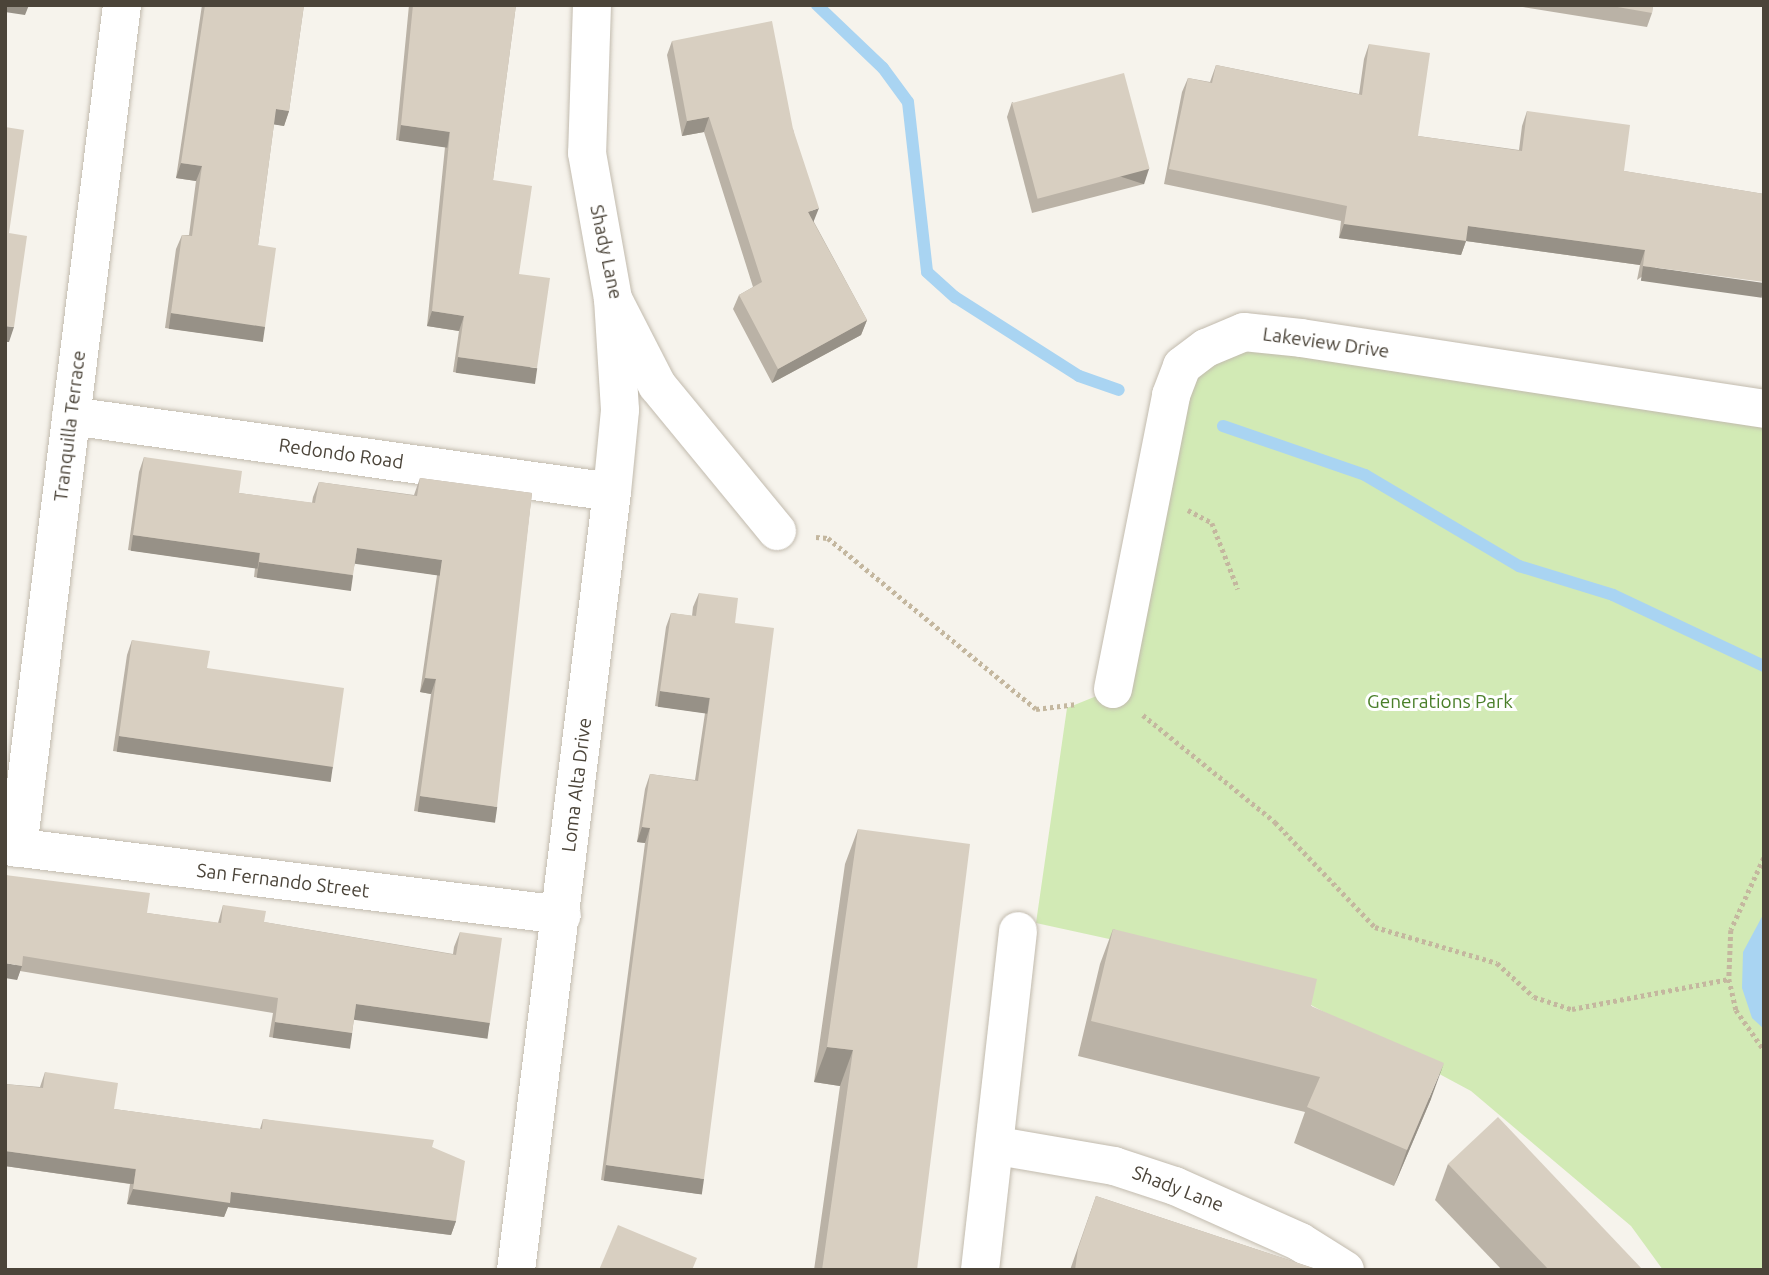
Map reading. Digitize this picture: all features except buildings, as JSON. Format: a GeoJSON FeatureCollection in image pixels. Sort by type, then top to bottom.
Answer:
{"type":"FeatureCollection","features":[{"type":"Feature","properties":{"kind":"street","name":"Tranquilla Terrace"},"geometry":{"type":"LineString","coordinates":[[12,847],[71,416],[122,5]]}},
{"type":"Feature","properties":{"kind":"street","name":"Shady Lane"},"geometry":{"type":"LineString","coordinates":[[592,5],[586,153],[613,299],[657,385],[777,531]]}},
{"type":"Feature","properties":{"kind":"street","name":"Loma Alta Drive"},"geometry":{"type":"LineString","coordinates":[[516,1270],[562,915],[612,492],[620,411],[613,299]]}},
{"type":"Feature","properties":{"kind":"street","name":"Lakeview Drive"},"geometry":{"type":"LineString","coordinates":[[1114,689],[1171,395],[1182,366],[1206,348],[1244,332],[1301,338],[1764,409]]}},
{"type":"Feature","properties":{"kind":"street","name":"Redondo Road"},"geometry":{"type":"LineString","coordinates":[[71,416],[612,492]]}},
{"type":"Feature","properties":{"kind":"street","name":"San Fernando Street"},"geometry":{"type":"LineString","coordinates":[[12,847],[562,915]]}},
{"type":"Feature","properties":{"kind":"street"},"geometry":{"type":"LineString","coordinates":[[981,1270],[998,1146],[1018,931]]}},
{"type":"Feature","properties":{"kind":"street","name":"Shady Lane"},"geometry":{"type":"LineString","coordinates":[[998,1146],[1114,1166],[1175,1186],[1300,1242],[1345,1270]]}},
{"type":"Feature","properties":{"kind":"path"},"geometry":{"type":"LineString","coordinates":[[1178,505],[1212,523],[1238,589]]}},
{"type":"Feature","properties":{"kind":"path"},"geometry":{"type":"LineString","coordinates":[[777,531],[828,538],[1036,709],[1067,708],[1114,689],[1275,822],[1375,927],[1497,964],[1534,996],[1572,1009],[1729,979]]}},
{"type":"Feature","properties":{"kind":"path"},"geometry":{"type":"LineString","coordinates":[[1764,858],[1731,930],[1729,979],[1736,1010],[1764,1050]]}},
{"type":"Feature","properties":{"kind":"green space","name":"Generations Park"},"geometry":{"type":"Polygon","coordinates":[[[1244,332],[1764,409],[1764,1270],[1663,1270],[1631,1226],[1471,1091],[1242,968],[1036,923],[1067,708],[1114,689],[1171,395],[1244,332]]]}},
{"type":"Feature","properties":{"kind":"water"},"geometry":{"type":"Polygon","coordinates":[[[1764,913],[1764,1029],[1752,1018],[1742,988],[1743,952],[1764,913]]]}},
{"type":"Feature","properties":{"kind":"waterway"},"geometry":{"type":"LineString","coordinates":[[817,5],[883,68],[908,102],[927,272],[955,297],[1079,376],[1119,390]]}},
{"type":"Feature","properties":{"kind":"waterway"},"geometry":{"type":"LineString","coordinates":[[1223,426],[1365,475],[1519,566],[1613,595],[1764,666]]}}]}
